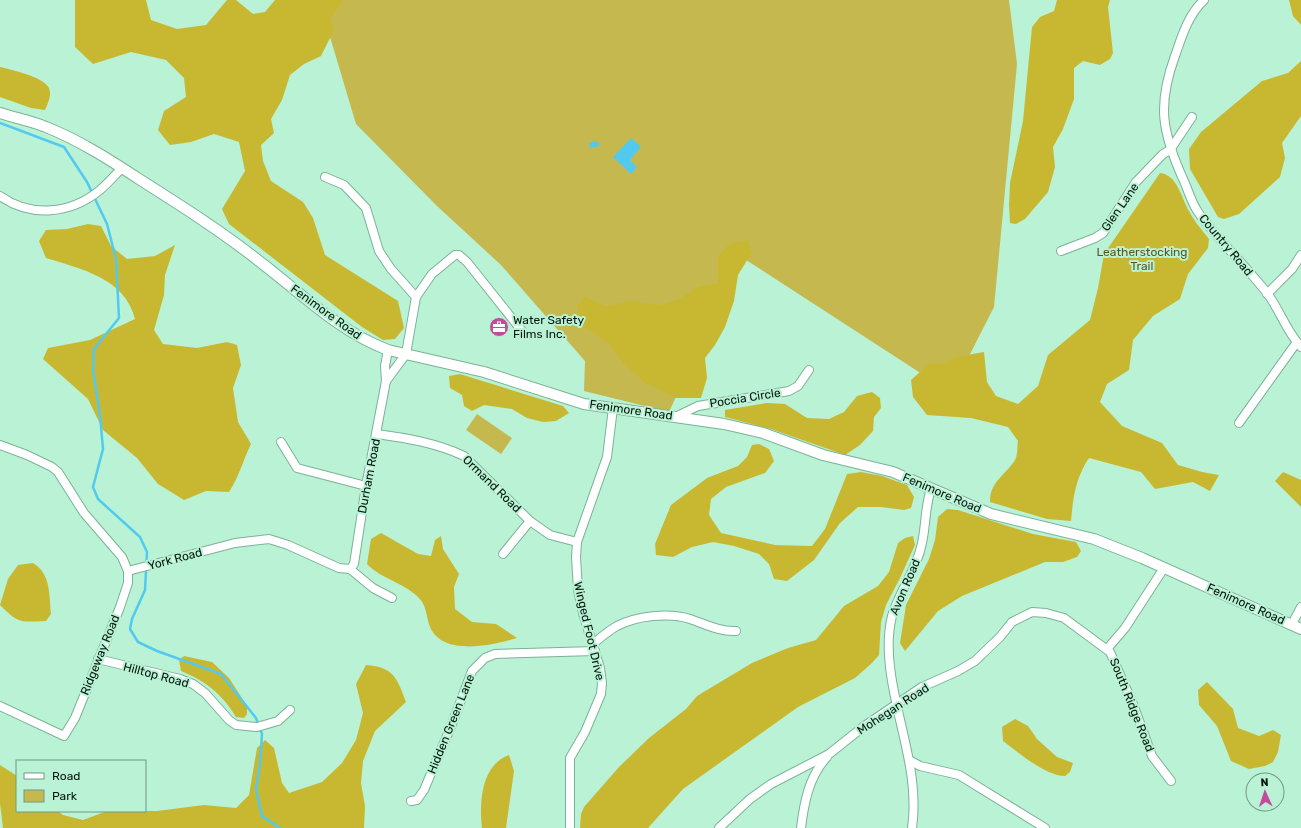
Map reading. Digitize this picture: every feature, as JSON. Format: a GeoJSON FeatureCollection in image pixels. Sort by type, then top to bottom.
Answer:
{"type":"FeatureCollection","features":[{"type":"Feature","properties":{"kind":"street","name":"Country Road"},"geometry":{"type":"LineString","coordinates":[[1204,0],[1194,12],[1187,24],[1168,74],[1163,103],[1163,115],[1170,150],[1197,210],[1267,294],[1299,345]]}},
{"type":"Feature","properties":{"kind":"street","name":"Fenimore Road"},"geometry":{"type":"LineString","coordinates":[[0,113],[57,131],[122,168],[211,226],[259,261],[330,318],[356,336],[388,350],[484,372],[584,404],[724,424],[763,433],[823,455],[893,472],[991,514],[1094,539],[1296,626]]}},
{"type":"Feature","properties":{"kind":"street","name":"Glen Lane"},"geometry":{"type":"LineString","coordinates":[[1061,251],[1095,238],[1103,233],[1136,182],[1162,154],[1170,150],[1192,117]]}},
{"type":"Feature","properties":{"kind":"street"},"geometry":{"type":"LineString","coordinates":[[0,196],[6,200],[34,211],[57,210],[74,206],[100,190],[122,168]]}},
{"type":"Feature","properties":{"kind":"street"},"geometry":{"type":"LineString","coordinates":[[325,176],[344,185],[366,208],[379,251],[391,269],[416,297]]}},
{"type":"Feature","properties":{"kind":"street"},"geometry":{"type":"LineString","coordinates":[[406,354],[416,297],[432,274],[449,260],[459,255],[467,262],[522,331]]}},
{"type":"Feature","properties":{"kind":"street"},"geometry":{"type":"LineString","coordinates":[[1267,294],[1292,269],[1301,255]]}},
{"type":"Feature","properties":{"kind":"street"},"geometry":{"type":"LineString","coordinates":[[1239,423],[1299,345]]}},
{"type":"Feature","properties":{"kind":"street","name":"Durham Road"},"geometry":{"type":"LineString","coordinates":[[350,569],[354,564],[366,486],[377,434],[386,382],[385,366],[388,350]]}},
{"type":"Feature","properties":{"kind":"street","name":"Durham Road"},"geometry":{"type":"LineString","coordinates":[[386,382],[406,354]]}},
{"type":"Feature","properties":{"kind":"street","name":"Poccia Circle"},"geometry":{"type":"LineString","coordinates":[[675,417],[703,404],[789,391],[798,386],[809,370]]}},
{"type":"Feature","properties":{"kind":"street","name":"Winged Foot Drive"},"geometry":{"type":"LineString","coordinates":[[570,828],[570,758],[585,732],[601,694],[600,668],[583,613],[578,590],[576,557],[577,542],[606,462],[613,408]]}},
{"type":"Feature","properties":{"kind":"street","name":"Ormand Road"},"geometry":{"type":"LineString","coordinates":[[377,434],[451,450],[464,456],[530,521],[550,535],[577,542]]}},
{"type":"Feature","properties":{"kind":"street"},"geometry":{"type":"LineString","coordinates":[[281,442],[297,468],[366,486]]}},
{"type":"Feature","properties":{"kind":"street"},"geometry":{"type":"LineString","coordinates":[[0,445],[27,455],[52,467],[58,472],[84,513],[122,557],[128,571]]}},
{"type":"Feature","properties":{"kind":"street","name":"Avon Road"},"geometry":{"type":"LineString","coordinates":[[912,828],[915,799],[909,760],[890,668],[889,630],[893,614],[918,559],[922,543],[928,498],[931,489]]}},
{"type":"Feature","properties":{"kind":"street"},"geometry":{"type":"LineString","coordinates":[[503,554],[530,521]]}},
{"type":"Feature","properties":{"kind":"street","name":"York Road"},"geometry":{"type":"LineString","coordinates":[[128,571],[235,543],[269,539],[288,544],[339,568],[350,569],[373,588],[392,598]]}},
{"type":"Feature","properties":{"kind":"street"},"geometry":{"type":"LineString","coordinates":[[1107,649],[1124,628],[1164,568]]}},
{"type":"Feature","properties":{"kind":"street","name":"Ridgeway Road"},"geometry":{"type":"LineString","coordinates":[[0,706],[64,736],[74,718],[120,607],[128,583],[128,571]]}},
{"type":"Feature","properties":{"kind":"street"},"geometry":{"type":"LineString","coordinates":[[1296,626],[1301,607]]}},
{"type":"Feature","properties":{"kind":"street","name":"Mohegan Road"},"geometry":{"type":"LineString","coordinates":[[719,828],[750,799],[771,784],[829,754],[863,728],[922,687],[958,671],[975,661],[1012,622],[1032,612],[1046,613],[1064,618],[1107,649]]}},
{"type":"Feature","properties":{"kind":"street"},"geometry":{"type":"LineString","coordinates":[[594,648],[605,633],[619,625],[638,619],[673,616],[688,618],[726,632],[736,631]]}},
{"type":"Feature","properties":{"kind":"street","name":"Hidden Green Lane"},"geometry":{"type":"LineString","coordinates":[[411,801],[417,800],[424,790],[472,672],[485,658],[495,654],[594,648]]}},
{"type":"Feature","properties":{"kind":"street","name":"South Ridge Road"},"geometry":{"type":"LineString","coordinates":[[1107,649],[1120,671],[1152,756],[1171,781]]}},
{"type":"Feature","properties":{"kind":"street","name":"Hilltop Road"},"geometry":{"type":"LineString","coordinates":[[98,659],[180,679],[193,684],[205,693],[229,720],[236,725],[260,726],[278,721],[290,710]]}},
{"type":"Feature","properties":{"kind":"street"},"geometry":{"type":"LineString","coordinates":[[801,828],[807,794],[820,764],[829,754]]}},
{"type":"Feature","properties":{"kind":"street"},"geometry":{"type":"LineString","coordinates":[[909,760],[920,766],[958,775],[1045,828]]}},
{"type":"Feature","properties":{"kind":"green space"},"geometry":{"type":"Polygon","coordinates":[[[75,0],[146,0],[151,20],[177,29],[206,25],[227,0],[236,0],[253,14],[265,12],[275,0],[343,0],[330,20],[334,30],[321,56],[304,64],[290,75],[282,100],[271,119],[274,133],[261,145],[263,161],[271,181],[303,202],[313,218],[325,255],[398,301],[404,328],[395,339],[383,340],[362,327],[229,224],[222,209],[245,171],[239,142],[214,134],[191,142],[170,145],[158,130],[164,111],[186,97],[184,78],[166,60],[131,52],[93,64],[75,47],[75,0]]]}},
{"type":"Feature","properties":{"kind":"green space"},"geometry":{"type":"Polygon","coordinates":[[[319,0],[1009,0],[1017,64],[994,307],[967,360],[922,374],[740,256],[669,412],[584,391],[585,361],[501,265],[437,206],[356,124],[319,0]]]}},
{"type":"Feature","properties":{"kind":"green space"},"geometry":{"type":"Polygon","coordinates":[[[1057,0],[1110,0],[1108,7],[1113,53],[1110,59],[1100,65],[1083,61],[1074,68],[1074,99],[1063,129],[1053,147],[1055,167],[1048,192],[1025,219],[1016,224],[1010,223],[1010,183],[1023,121],[1032,27],[1040,17],[1054,11],[1057,0]]]}},
{"type":"Feature","properties":{"kind":"green space"},"geometry":{"type":"Polygon","coordinates":[[[1289,0],[1301,0],[1301,25],[1293,16],[1289,0]]]}},
{"type":"Feature","properties":{"kind":"green space","name":"Leatherstocking Trail"},"geometry":{"type":"Polygon","coordinates":[[[1301,61],[1301,116],[1282,143],[1285,158],[1280,177],[1239,214],[1224,219],[1218,217],[1190,169],[1189,149],[1201,132],[1262,81],[1288,73],[1301,61]]]}},
{"type":"Feature","properties":{"kind":"green space"},"geometry":{"type":"Polygon","coordinates":[[[0,67],[27,74],[41,80],[46,84],[50,93],[45,110],[31,108],[0,97],[0,67]]]}},
{"type":"Feature","properties":{"kind":"green space","name":"Leatherstocking Trail"},"geometry":{"type":"Polygon","coordinates":[[[1160,173],[1171,178],[1175,182],[1191,215],[1209,239],[1208,248],[1188,274],[1180,299],[1153,316],[1133,340],[1129,370],[1107,384],[1100,402],[1122,426],[1162,443],[1178,465],[1219,475],[1210,491],[1193,482],[1155,489],[1141,472],[1089,458],[1078,480],[1071,521],[1047,519],[990,502],[992,489],[1016,458],[1018,441],[1008,427],[971,418],[927,415],[913,397],[911,380],[929,364],[945,363],[955,357],[984,352],[987,382],[996,396],[1018,404],[1038,386],[1048,355],[1090,320],[1104,254],[1160,173]]]}},
{"type":"Feature","properties":{"kind":"green space"},"geometry":{"type":"Polygon","coordinates":[[[88,224],[101,226],[111,246],[127,259],[155,256],[175,245],[165,275],[164,295],[154,330],[163,344],[197,348],[227,342],[237,345],[241,365],[233,388],[238,422],[251,444],[236,480],[229,492],[206,491],[184,500],[158,484],[137,458],[103,430],[88,399],[43,359],[48,348],[90,340],[135,319],[130,305],[122,294],[112,285],[87,271],[46,258],[39,241],[46,230],[67,229],[88,224]]]}},
{"type":"Feature","properties":{"kind":"green space"},"geometry":{"type":"Polygon","coordinates":[[[740,241],[748,241],[752,252],[738,275],[734,301],[725,327],[715,345],[705,358],[707,378],[701,398],[676,398],[647,384],[624,364],[609,343],[582,326],[577,306],[585,297],[606,306],[630,301],[661,305],[681,298],[699,286],[718,284],[718,257],[727,246],[740,241]]]}},
{"type":"Feature","properties":{"kind":"green space"},"geometry":{"type":"Polygon","coordinates":[[[460,374],[563,406],[569,413],[556,421],[543,422],[527,418],[512,409],[484,405],[472,411],[464,406],[462,395],[450,388],[449,376],[460,374]]]}},
{"type":"Feature","properties":{"kind":"green space"},"geometry":{"type":"Polygon","coordinates":[[[872,392],[880,398],[881,408],[874,417],[873,431],[860,445],[845,455],[771,429],[725,417],[725,410],[767,403],[785,404],[807,418],[829,419],[844,412],[857,396],[872,392]]]}},
{"type":"Feature","properties":{"kind":"green space"},"geometry":{"type":"Polygon","coordinates":[[[477,414],[512,438],[501,454],[466,430],[477,414]]]}},
{"type":"Feature","properties":{"kind":"green space"},"geometry":{"type":"Polygon","coordinates":[[[759,444],[769,449],[774,461],[765,473],[726,487],[711,499],[709,515],[721,533],[775,545],[812,546],[825,529],[847,474],[861,472],[882,476],[907,485],[914,497],[911,508],[904,510],[881,507],[858,507],[840,523],[814,560],[787,581],[774,579],[769,564],[759,554],[734,546],[713,542],[692,547],[673,557],[656,555],[655,544],[671,505],[707,478],[738,466],[747,457],[752,445],[759,444]]]}},
{"type":"Feature","properties":{"kind":"green space"},"geometry":{"type":"Polygon","coordinates":[[[1283,472],[1301,480],[1301,507],[1275,481],[1283,472]]]}},
{"type":"Feature","properties":{"kind":"green space"},"geometry":{"type":"Polygon","coordinates":[[[947,509],[958,510],[1033,534],[1076,542],[1081,551],[1077,557],[1063,562],[1045,562],[962,596],[938,611],[905,651],[900,643],[906,605],[929,559],[935,540],[938,517],[947,509]]]}},
{"type":"Feature","properties":{"kind":"green space"},"geometry":{"type":"Polygon","coordinates":[[[381,533],[418,554],[431,556],[435,540],[441,536],[443,549],[459,574],[454,587],[455,609],[472,622],[496,624],[517,638],[482,646],[457,646],[436,636],[430,627],[425,607],[421,600],[406,588],[379,573],[367,564],[371,539],[381,533]]]}},
{"type":"Feature","properties":{"kind":"green space"},"geometry":{"type":"Polygon","coordinates":[[[913,536],[915,545],[886,605],[881,622],[879,655],[855,678],[798,707],[683,789],[648,828],[580,828],[581,814],[584,807],[619,767],[649,738],[686,709],[697,696],[752,663],[788,648],[816,640],[844,606],[878,586],[889,572],[898,543],[905,538],[913,536]]]}},
{"type":"Feature","properties":{"kind":"green space"},"geometry":{"type":"Polygon","coordinates":[[[33,563],[43,573],[48,585],[51,614],[46,621],[31,622],[16,619],[0,605],[8,579],[18,565],[33,563]]]}},
{"type":"Feature","properties":{"kind":"green space"},"geometry":{"type":"Polygon","coordinates":[[[184,656],[212,662],[229,678],[247,706],[247,714],[244,718],[236,717],[231,709],[213,689],[198,679],[181,671],[179,660],[184,656]]]}},
{"type":"Feature","properties":{"kind":"green space"},"geometry":{"type":"Polygon","coordinates":[[[366,665],[383,668],[389,671],[397,680],[406,702],[375,731],[363,761],[361,783],[365,806],[364,828],[3,828],[0,803],[0,765],[16,775],[16,812],[59,812],[63,815],[83,820],[104,812],[146,812],[204,805],[236,808],[249,795],[257,748],[265,740],[274,748],[282,783],[289,793],[322,782],[342,763],[356,740],[363,713],[356,684],[366,665]]]}},
{"type":"Feature","properties":{"kind":"green space"},"geometry":{"type":"Polygon","coordinates":[[[1207,682],[1233,709],[1238,728],[1259,736],[1273,730],[1281,735],[1278,752],[1273,762],[1265,766],[1249,769],[1231,761],[1217,726],[1199,705],[1198,690],[1207,682]]]}},
{"type":"Feature","properties":{"kind":"green space"},"geometry":{"type":"Polygon","coordinates":[[[1015,719],[1028,726],[1037,739],[1057,757],[1073,763],[1070,772],[1065,776],[1058,775],[1041,768],[1003,741],[1002,727],[1015,719]]]}},
{"type":"Feature","properties":{"kind":"green space"},"geometry":{"type":"Polygon","coordinates":[[[509,755],[514,771],[506,828],[482,828],[481,807],[487,776],[500,760],[509,755]]]}},
{"type":"Feature","properties":{"kind":"water"},"geometry":{"type":"Polygon","coordinates":[[[631,138],[641,147],[630,160],[637,167],[631,174],[613,157],[631,138]]]}},
{"type":"Feature","properties":{"kind":"water"},"geometry":{"type":"Polygon","coordinates":[[[595,141],[599,143],[599,146],[590,148],[589,143],[595,141]]]}},
{"type":"Feature","properties":{"kind":"waterway"},"geometry":{"type":"LineString","coordinates":[[0,123],[64,147],[87,182],[107,224],[116,259],[119,318],[94,349],[93,370],[100,415],[103,449],[93,487],[98,499],[140,537],[147,552],[145,590],[132,619],[130,629],[138,642],[157,651],[221,674],[256,718],[262,734],[260,764],[256,789],[262,816],[280,828]]}},
{"type":"Feature","properties":{"kind":"place","name":"Water Safety Films Inc."},"geometry":{"type":"Point","coordinates":[499,327]}}]}
